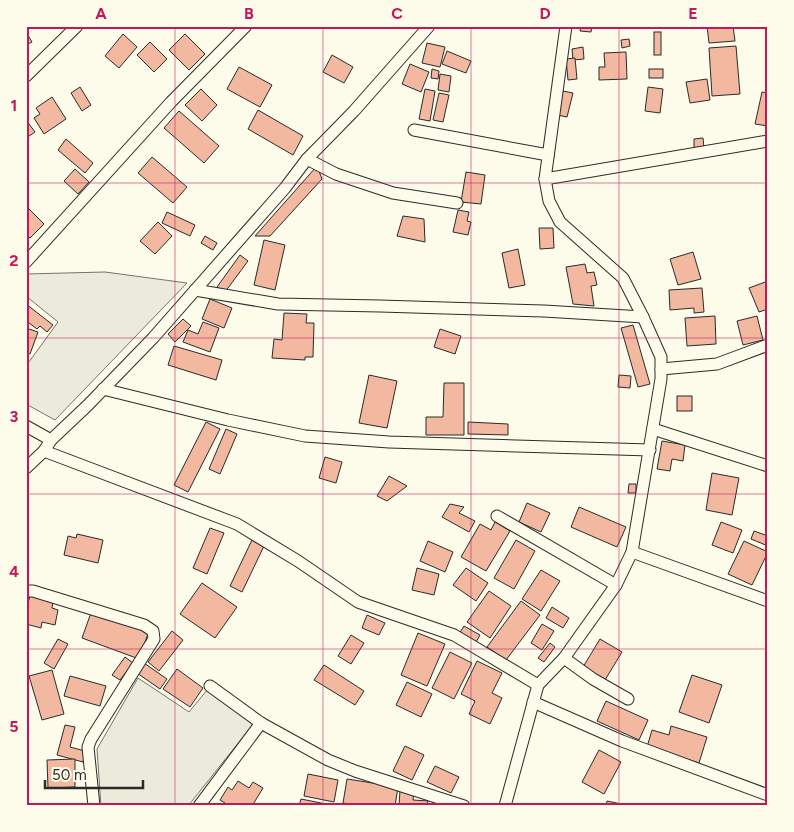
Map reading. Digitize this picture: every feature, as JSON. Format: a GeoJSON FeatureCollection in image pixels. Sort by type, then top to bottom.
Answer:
{"type":"FeatureCollection","features":[{"type":"Feature","properties":{"kind":"street"},"geometry":{"type":"LineString","coordinates":[[26,76],[77,26]]}},
{"type":"Feature","properties":{"kind":"street"},"geometry":{"type":"LineString","coordinates":[[26,262],[171,102],[246,26]]}},
{"type":"Feature","properties":{"kind":"street"},"geometry":{"type":"LineString","coordinates":[[26,468],[44,451],[51,440],[153,338],[286,188],[307,160],[354,111],[429,26]]}},
{"type":"Feature","properties":{"kind":"street"},"geometry":{"type":"LineString","coordinates":[[505,806],[538,685],[564,658],[616,585],[632,552],[661,379],[661,357],[623,278],[560,222],[549,201],[545,179],[566,26]]}},
{"type":"Feature","properties":{"kind":"street"},"geometry":{"type":"LineString","coordinates":[[414,130],[548,155]]}},
{"type":"Feature","properties":{"kind":"street"},"geometry":{"type":"LineString","coordinates":[[545,179],[768,141]]}},
{"type":"Feature","properties":{"kind":"street"},"geometry":{"type":"LineString","coordinates":[[307,160],[336,174],[393,193],[457,203]]}},
{"type":"Feature","properties":{"kind":"street"},"geometry":{"type":"LineString","coordinates":[[195,290],[278,304],[534,311],[643,317]]}},
{"type":"Feature","properties":{"kind":"street"},"geometry":{"type":"LineString","coordinates":[[661,369],[717,364],[768,345]]}},
{"type":"Feature","properties":{"kind":"street"},"geometry":{"type":"LineString","coordinates":[[103,389],[228,420],[305,436],[389,442],[650,450]]}},
{"type":"Feature","properties":{"kind":"street"},"geometry":{"type":"LineString","coordinates":[[26,426],[51,440]]}},
{"type":"Feature","properties":{"kind":"street"},"geometry":{"type":"LineString","coordinates":[[654,429],[768,466]]}},
{"type":"Feature","properties":{"kind":"street"},"geometry":{"type":"LineString","coordinates":[[44,451],[237,524],[298,561],[358,602],[454,634],[538,685]]}},
{"type":"Feature","properties":{"kind":"street"},"geometry":{"type":"LineString","coordinates":[[497,516],[616,585]]}},
{"type":"Feature","properties":{"kind":"street"},"geometry":{"type":"LineString","coordinates":[[632,552],[768,601]]}},
{"type":"Feature","properties":{"kind":"street"},"geometry":{"type":"LineString","coordinates":[[26,591],[33,591],[144,625],[153,631],[154,639],[96,731],[88,747],[94,806]]}},
{"type":"Feature","properties":{"kind":"street"},"geometry":{"type":"LineString","coordinates":[[564,658],[593,679],[628,699]]}},
{"type":"Feature","properties":{"kind":"street"},"geometry":{"type":"LineString","coordinates":[[210,686],[261,723],[328,760],[355,772],[464,806]]}},
{"type":"Feature","properties":{"kind":"street"},"geometry":{"type":"LineString","coordinates":[[533,702],[622,741],[768,795]]}},
{"type":"Feature","properties":{"kind":"street"},"geometry":{"type":"LineString","coordinates":[[199,806],[261,723]]}},
{"type":"Feature","properties":{"kind":"shaded area"},"geometry":{"type":"Polygon","coordinates":[[[105,272],[187,283],[55,420],[26,404],[26,366],[58,322],[26,296],[26,274],[105,272]]]}},
{"type":"Feature","properties":{"kind":"shaded area"},"geometry":{"type":"Polygon","coordinates":[[[138,678],[189,712],[208,689],[255,722],[188,806],[101,806],[97,749],[138,678]]]}},
{"type":"Feature","properties":{"kind":"building"},"geometry":{"type":"Polygon","coordinates":[[[581,26],[592,26],[591,32],[580,31],[581,26]]]}},
{"type":"Feature","properties":{"kind":"building"},"geometry":{"type":"Polygon","coordinates":[[[707,26],[733,26],[735,41],[709,43],[707,26]]]}},
{"type":"Feature","properties":{"kind":"building"},"geometry":{"type":"Polygon","coordinates":[[[26,32],[32,42],[26,45],[26,32]]]}},
{"type":"Feature","properties":{"kind":"building"},"geometry":{"type":"Polygon","coordinates":[[[654,32],[661,32],[661,55],[654,55],[654,32]]]}},
{"type":"Feature","properties":{"kind":"building"},"geometry":{"type":"Polygon","coordinates":[[[123,34],[137,47],[119,68],[105,56],[123,34]]]}},
{"type":"Feature","properties":{"kind":"building"},"geometry":{"type":"Polygon","coordinates":[[[185,34],[205,54],[189,70],[169,50],[185,34]]]}},
{"type":"Feature","properties":{"kind":"building"},"geometry":{"type":"Polygon","coordinates":[[[629,39],[630,46],[622,48],[621,40],[629,39]]]}},
{"type":"Feature","properties":{"kind":"building"},"geometry":{"type":"Polygon","coordinates":[[[150,42],[167,59],[154,72],[137,55],[150,42]]]}},
{"type":"Feature","properties":{"kind":"building"},"geometry":{"type":"Polygon","coordinates":[[[427,43],[445,47],[440,67],[422,63],[427,43]]]}},
{"type":"Feature","properties":{"kind":"building"},"geometry":{"type":"Polygon","coordinates":[[[736,46],[740,94],[712,96],[709,48],[736,46]]]}},
{"type":"Feature","properties":{"kind":"building"},"geometry":{"type":"Polygon","coordinates":[[[583,47],[584,59],[573,60],[572,49],[583,47]]]}},
{"type":"Feature","properties":{"kind":"building"},"geometry":{"type":"Polygon","coordinates":[[[447,51],[471,61],[466,73],[442,64],[447,51]]]}},
{"type":"Feature","properties":{"kind":"building"},"geometry":{"type":"Polygon","coordinates":[[[626,52],[627,79],[599,80],[599,67],[605,67],[604,53],[626,52]]]}},
{"type":"Feature","properties":{"kind":"building"},"geometry":{"type":"Polygon","coordinates":[[[332,55],[353,67],[344,83],[323,72],[332,55]]]}},
{"type":"Feature","properties":{"kind":"building"},"geometry":{"type":"Polygon","coordinates":[[[575,58],[577,79],[568,80],[566,59],[575,58]]]}},
{"type":"Feature","properties":{"kind":"building"},"geometry":{"type":"Polygon","coordinates":[[[410,64],[429,72],[421,92],[402,84],[410,64]]]}},
{"type":"Feature","properties":{"kind":"building"},"geometry":{"type":"Polygon","coordinates":[[[239,67],[272,85],[260,107],[227,89],[239,67]]]}},
{"type":"Feature","properties":{"kind":"building"},"geometry":{"type":"Polygon","coordinates":[[[432,69],[439,71],[438,79],[431,78],[432,69]]]}},
{"type":"Feature","properties":{"kind":"building"},"geometry":{"type":"Polygon","coordinates":[[[649,69],[663,69],[663,78],[649,78],[649,69]]]}},
{"type":"Feature","properties":{"kind":"building"},"geometry":{"type":"Polygon","coordinates":[[[440,74],[451,76],[449,92],[438,90],[440,74]]]}},
{"type":"Feature","properties":{"kind":"building"},"geometry":{"type":"Polygon","coordinates":[[[707,79],[710,100],[690,103],[686,82],[707,79]]]}},
{"type":"Feature","properties":{"kind":"building"},"geometry":{"type":"Polygon","coordinates":[[[80,87],[91,105],[82,111],[71,93],[80,87]]]}},
{"type":"Feature","properties":{"kind":"building"},"geometry":{"type":"Polygon","coordinates":[[[648,87],[663,89],[660,113],[645,111],[648,87]]]}},
{"type":"Feature","properties":{"kind":"building"},"geometry":{"type":"Polygon","coordinates":[[[201,89],[217,105],[202,121],[185,105],[201,89]]]}},
{"type":"Feature","properties":{"kind":"building"},"geometry":{"type":"Polygon","coordinates":[[[425,89],[435,91],[430,121],[419,119],[425,89]]]}},
{"type":"Feature","properties":{"kind":"building"},"geometry":{"type":"Polygon","coordinates":[[[563,91],[573,93],[567,117],[557,115],[563,91]]]}},
{"type":"Feature","properties":{"kind":"building"},"geometry":{"type":"Polygon","coordinates":[[[762,92],[768,93],[768,126],[755,124],[762,92]]]}},
{"type":"Feature","properties":{"kind":"building"},"geometry":{"type":"Polygon","coordinates":[[[439,93],[449,95],[443,122],[433,120],[439,93]]]}},
{"type":"Feature","properties":{"kind":"building"},"geometry":{"type":"Polygon","coordinates":[[[52,97],[66,119],[44,134],[34,118],[40,114],[36,108],[52,97]]]}},
{"type":"Feature","properties":{"kind":"building"},"geometry":{"type":"Polygon","coordinates":[[[258,110],[303,136],[293,155],[248,129],[258,110]]]}},
{"type":"Feature","properties":{"kind":"building"},"geometry":{"type":"Polygon","coordinates":[[[179,111],[219,146],[204,163],[164,128],[179,111]]]}},
{"type":"Feature","properties":{"kind":"building"},"geometry":{"type":"Polygon","coordinates":[[[26,120],[35,132],[26,138],[26,120]]]}},
{"type":"Feature","properties":{"kind":"building"},"geometry":{"type":"Polygon","coordinates":[[[703,138],[704,148],[694,149],[694,139],[703,138]]]}},
{"type":"Feature","properties":{"kind":"building"},"geometry":{"type":"Polygon","coordinates":[[[66,139],[93,163],[85,173],[58,150],[66,139]]]}},
{"type":"Feature","properties":{"kind":"building"},"geometry":{"type":"Polygon","coordinates":[[[152,157],[187,187],[173,203],[138,173],[152,157]]]}},
{"type":"Feature","properties":{"kind":"building"},"geometry":{"type":"Polygon","coordinates":[[[317,166],[322,179],[270,236],[255,236],[317,166]]]}},
{"type":"Feature","properties":{"kind":"building"},"geometry":{"type":"Polygon","coordinates":[[[75,169],[89,182],[78,194],[64,181],[75,169]]]}},
{"type":"Feature","properties":{"kind":"building"},"geometry":{"type":"Polygon","coordinates":[[[466,172],[485,175],[481,204],[461,202],[466,172]]]}},
{"type":"Feature","properties":{"kind":"building"},"geometry":{"type":"Polygon","coordinates":[[[26,206],[44,224],[30,238],[26,234],[26,206]]]}},
{"type":"Feature","properties":{"kind":"building"},"geometry":{"type":"Polygon","coordinates":[[[458,210],[469,212],[467,221],[471,222],[468,235],[453,232],[458,210]]]}},
{"type":"Feature","properties":{"kind":"building"},"geometry":{"type":"Polygon","coordinates":[[[167,212],[195,225],[190,236],[162,223],[167,212]]]}},
{"type":"Feature","properties":{"kind":"building"},"geometry":{"type":"Polygon","coordinates":[[[403,216],[424,219],[425,242],[397,236],[403,216]]]}},
{"type":"Feature","properties":{"kind":"building"},"geometry":{"type":"Polygon","coordinates":[[[158,222],[172,236],[155,254],[140,241],[158,222]]]}},
{"type":"Feature","properties":{"kind":"building"},"geometry":{"type":"Polygon","coordinates":[[[539,228],[553,228],[554,248],[540,249],[539,228]]]}},
{"type":"Feature","properties":{"kind":"building"},"geometry":{"type":"Polygon","coordinates":[[[205,236],[217,243],[213,250],[201,243],[205,236]]]}},
{"type":"Feature","properties":{"kind":"building"},"geometry":{"type":"Polygon","coordinates":[[[264,240],[285,245],[275,290],[254,285],[264,240]]]}},
{"type":"Feature","properties":{"kind":"building"},"geometry":{"type":"Polygon","coordinates":[[[518,249],[525,285],[509,288],[502,253],[518,249]]]}},
{"type":"Feature","properties":{"kind":"building"},"geometry":{"type":"Polygon","coordinates":[[[693,252],[701,279],[678,285],[670,259],[693,252]]]}},
{"type":"Feature","properties":{"kind":"building"},"geometry":{"type":"Polygon","coordinates":[[[240,255],[248,261],[225,292],[217,287],[240,255]]]}},
{"type":"Feature","properties":{"kind":"building"},"geometry":{"type":"Polygon","coordinates":[[[585,264],[587,273],[594,272],[597,285],[591,286],[594,306],[573,304],[566,267],[585,264]]]}},
{"type":"Feature","properties":{"kind":"building"},"geometry":{"type":"Polygon","coordinates":[[[768,281],[768,309],[759,312],[749,288],[768,281]]]}},
{"type":"Feature","properties":{"kind":"building"},"geometry":{"type":"Polygon","coordinates":[[[702,288],[704,312],[694,313],[694,308],[670,310],[669,290],[702,288]]]}},
{"type":"Feature","properties":{"kind":"building"},"geometry":{"type":"Polygon","coordinates":[[[210,299],[232,308],[224,328],[202,319],[210,299]]]}},
{"type":"Feature","properties":{"kind":"building"},"geometry":{"type":"Polygon","coordinates":[[[26,304],[53,325],[47,332],[40,326],[37,329],[29,323],[26,325],[26,304]]]}},
{"type":"Feature","properties":{"kind":"building"},"geometry":{"type":"Polygon","coordinates":[[[284,313],[307,314],[306,323],[314,323],[313,357],[305,357],[305,360],[272,358],[274,339],[282,340],[284,313]]]}},
{"type":"Feature","properties":{"kind":"building"},"geometry":{"type":"Polygon","coordinates":[[[715,316],[716,344],[687,346],[685,318],[715,316]]]}},
{"type":"Feature","properties":{"kind":"building"},"geometry":{"type":"Polygon","coordinates":[[[757,316],[763,340],[743,345],[737,321],[757,316]]]}},
{"type":"Feature","properties":{"kind":"building"},"geometry":{"type":"Polygon","coordinates":[[[183,319],[191,326],[175,342],[168,334],[183,319]]]}},
{"type":"Feature","properties":{"kind":"building"},"geometry":{"type":"Polygon","coordinates":[[[203,322],[219,328],[210,352],[183,342],[188,330],[198,334],[203,322]]]}},
{"type":"Feature","properties":{"kind":"building"},"geometry":{"type":"Polygon","coordinates":[[[633,325],[650,384],[638,387],[621,328],[633,325]]]}},
{"type":"Feature","properties":{"kind":"building"},"geometry":{"type":"Polygon","coordinates":[[[26,328],[38,332],[30,354],[26,352],[26,328]]]}},
{"type":"Feature","properties":{"kind":"building"},"geometry":{"type":"Polygon","coordinates":[[[440,329],[461,336],[455,354],[434,347],[440,329]]]}},
{"type":"Feature","properties":{"kind":"building"},"geometry":{"type":"Polygon","coordinates":[[[174,346],[222,360],[216,380],[168,365],[174,346]]]}},
{"type":"Feature","properties":{"kind":"building"},"geometry":{"type":"Polygon","coordinates":[[[369,375],[397,381],[387,428],[359,423],[369,375]]]}},
{"type":"Feature","properties":{"kind":"building"},"geometry":{"type":"Polygon","coordinates":[[[619,375],[631,376],[630,388],[618,387],[619,375]]]}},
{"type":"Feature","properties":{"kind":"building"},"geometry":{"type":"Polygon","coordinates":[[[444,383],[464,383],[464,435],[426,435],[426,417],[443,417],[444,383]]]}},
{"type":"Feature","properties":{"kind":"building"},"geometry":{"type":"Polygon","coordinates":[[[677,396],[692,396],[692,411],[677,411],[677,396]]]}},
{"type":"Feature","properties":{"kind":"building"},"geometry":{"type":"Polygon","coordinates":[[[206,422],[220,429],[188,492],[174,485],[206,422]]]}},
{"type":"Feature","properties":{"kind":"building"},"geometry":{"type":"Polygon","coordinates":[[[468,422],[508,424],[508,435],[468,434],[468,422]]]}},
{"type":"Feature","properties":{"kind":"building"},"geometry":{"type":"Polygon","coordinates":[[[226,429],[237,434],[220,474],[209,469],[226,429]]]}},
{"type":"Feature","properties":{"kind":"building"},"geometry":{"type":"Polygon","coordinates":[[[662,441],[685,445],[683,461],[672,459],[670,471],[657,469],[662,441]]]}},
{"type":"Feature","properties":{"kind":"building"},"geometry":{"type":"Polygon","coordinates":[[[325,457],[342,462],[336,483],[319,478],[325,457]]]}},
{"type":"Feature","properties":{"kind":"building"},"geometry":{"type":"Polygon","coordinates":[[[712,473],[739,478],[732,515],[706,510],[712,473]]]}},
{"type":"Feature","properties":{"kind":"building"},"geometry":{"type":"Polygon","coordinates":[[[389,476],[407,486],[387,501],[377,496],[389,476]]]}},
{"type":"Feature","properties":{"kind":"building"},"geometry":{"type":"Polygon","coordinates":[[[629,484],[636,484],[636,493],[628,493],[629,484]]]}},
{"type":"Feature","properties":{"kind":"building"},"geometry":{"type":"Polygon","coordinates":[[[527,503],[550,513],[541,532],[519,522],[527,503]]]}},
{"type":"Feature","properties":{"kind":"building"},"geometry":{"type":"Polygon","coordinates":[[[450,504],[464,507],[459,513],[475,521],[469,532],[442,517],[450,504]]]}},
{"type":"Feature","properties":{"kind":"building"},"geometry":{"type":"Polygon","coordinates":[[[579,507],[626,527],[617,547],[571,527],[579,507]]]}},
{"type":"Feature","properties":{"kind":"building"},"geometry":{"type":"Polygon","coordinates":[[[495,522],[510,531],[486,571],[461,557],[480,524],[491,530],[495,522]]]}},
{"type":"Feature","properties":{"kind":"building"},"geometry":{"type":"Polygon","coordinates":[[[721,522],[742,530],[733,553],[712,545],[721,522]]]}},
{"type":"Feature","properties":{"kind":"building"},"geometry":{"type":"Polygon","coordinates":[[[210,528],[224,533],[207,574],[193,568],[210,528]]]}},
{"type":"Feature","properties":{"kind":"building"},"geometry":{"type":"Polygon","coordinates":[[[754,531],[768,536],[768,546],[751,539],[754,531]]]}},
{"type":"Feature","properties":{"kind":"building"},"geometry":{"type":"Polygon","coordinates":[[[77,534],[103,540],[98,563],[64,555],[68,536],[76,538],[77,534]]]}},
{"type":"Feature","properties":{"kind":"building"},"geometry":{"type":"Polygon","coordinates":[[[252,540],[264,546],[242,592],[230,586],[252,540]]]}},
{"type":"Feature","properties":{"kind":"building"},"geometry":{"type":"Polygon","coordinates":[[[516,540],[535,551],[514,589],[494,578],[516,540]]]}},
{"type":"Feature","properties":{"kind":"building"},"geometry":{"type":"Polygon","coordinates":[[[428,541],[453,552],[445,572],[420,561],[428,541]]]}},
{"type":"Feature","properties":{"kind":"building"},"geometry":{"type":"Polygon","coordinates":[[[744,541],[768,552],[752,585],[728,574],[744,541]]]}},
{"type":"Feature","properties":{"kind":"building"},"geometry":{"type":"Polygon","coordinates":[[[417,568],[439,574],[434,595],[412,590],[417,568]]]}},
{"type":"Feature","properties":{"kind":"building"},"geometry":{"type":"Polygon","coordinates":[[[466,568],[488,583],[476,601],[453,585],[466,568]]]}},
{"type":"Feature","properties":{"kind":"building"},"geometry":{"type":"Polygon","coordinates":[[[541,570],[560,581],[541,611],[522,599],[541,570]]]}},
{"type":"Feature","properties":{"kind":"building"},"geometry":{"type":"Polygon","coordinates":[[[202,583],[237,607],[215,638],[180,614],[202,583]]]}},
{"type":"Feature","properties":{"kind":"building"},"geometry":{"type":"Polygon","coordinates":[[[489,591],[511,606],[490,638],[467,622],[489,591]]]}},
{"type":"Feature","properties":{"kind":"building"},"geometry":{"type":"Polygon","coordinates":[[[30,596],[53,601],[52,608],[58,610],[55,625],[42,622],[41,628],[26,624],[26,602],[28,603],[30,596]]]}},
{"type":"Feature","properties":{"kind":"building"},"geometry":{"type":"Polygon","coordinates":[[[521,601],[540,615],[506,660],[487,647],[521,601]]]}},
{"type":"Feature","properties":{"kind":"building"},"geometry":{"type":"Polygon","coordinates":[[[552,607],[569,618],[563,628],[546,618],[552,607]]]}},
{"type":"Feature","properties":{"kind":"building"},"geometry":{"type":"Polygon","coordinates":[[[92,610],[149,631],[139,659],[82,638],[92,610]]]}},
{"type":"Feature","properties":{"kind":"building"},"geometry":{"type":"Polygon","coordinates":[[[367,615],[385,623],[379,635],[362,628],[367,615]]]}},
{"type":"Feature","properties":{"kind":"building"},"geometry":{"type":"Polygon","coordinates":[[[542,624],[554,631],[542,650],[531,643],[542,624]]]}},
{"type":"Feature","properties":{"kind":"building"},"geometry":{"type":"Polygon","coordinates":[[[464,626],[480,635],[475,644],[459,634],[464,626]]]}},
{"type":"Feature","properties":{"kind":"building"},"geometry":{"type":"Polygon","coordinates":[[[172,631],[183,640],[159,671],[148,662],[172,631]]]}},
{"type":"Feature","properties":{"kind":"building"},"geometry":{"type":"Polygon","coordinates":[[[418,633],[445,644],[427,686],[401,675],[418,633]]]}},
{"type":"Feature","properties":{"kind":"building"},"geometry":{"type":"Polygon","coordinates":[[[351,635],[364,643],[351,664],[338,656],[351,635]]]}},
{"type":"Feature","properties":{"kind":"building"},"geometry":{"type":"Polygon","coordinates":[[[58,639],[68,644],[54,669],[44,663],[58,639]]]}},
{"type":"Feature","properties":{"kind":"building"},"geometry":{"type":"Polygon","coordinates":[[[600,639],[622,652],[605,680],[583,667],[600,639]]]}},
{"type":"Feature","properties":{"kind":"building"},"geometry":{"type":"Polygon","coordinates":[[[550,643],[555,647],[544,662],[538,658],[550,643]]]}},
{"type":"Feature","properties":{"kind":"building"},"geometry":{"type":"Polygon","coordinates":[[[450,652],[472,663],[454,699],[432,688],[450,652]]]}},
{"type":"Feature","properties":{"kind":"building"},"geometry":{"type":"Polygon","coordinates":[[[125,657],[133,663],[120,680],[112,675],[125,657]]]}},
{"type":"Feature","properties":{"kind":"building"},"geometry":{"type":"Polygon","coordinates":[[[477,661],[502,673],[492,693],[502,698],[490,724],[469,714],[475,701],[461,694],[477,661]]]}},
{"type":"Feature","properties":{"kind":"building"},"geometry":{"type":"Polygon","coordinates":[[[144,663],[167,679],[160,689],[137,673],[144,663]]]}},
{"type":"Feature","properties":{"kind":"building"},"geometry":{"type":"Polygon","coordinates":[[[324,665],[364,691],[355,705],[314,680],[324,665]]]}},
{"type":"Feature","properties":{"kind":"building"},"geometry":{"type":"Polygon","coordinates":[[[177,669],[203,688],[190,707],[163,689],[177,669]]]}},
{"type":"Feature","properties":{"kind":"building"},"geometry":{"type":"Polygon","coordinates":[[[52,670],[64,714],[42,720],[29,676],[52,670]]]}},
{"type":"Feature","properties":{"kind":"building"},"geometry":{"type":"Polygon","coordinates":[[[692,675],[722,685],[709,723],[679,712],[692,675]]]}},
{"type":"Feature","properties":{"kind":"building"},"geometry":{"type":"Polygon","coordinates":[[[70,676],[106,686],[100,706],[64,696],[70,676]]]}},
{"type":"Feature","properties":{"kind":"building"},"geometry":{"type":"Polygon","coordinates":[[[407,682],[432,694],[421,717],[396,705],[407,682]]]}},
{"type":"Feature","properties":{"kind":"building"},"geometry":{"type":"Polygon","coordinates":[[[606,701],[648,720],[639,740],[597,721],[606,701]]]}},
{"type":"Feature","properties":{"kind":"building"},"geometry":{"type":"Polygon","coordinates":[[[65,725],[75,727],[70,747],[85,751],[83,762],[57,755],[65,725]]]}},
{"type":"Feature","properties":{"kind":"building"},"geometry":{"type":"Polygon","coordinates":[[[671,726],[707,737],[699,763],[647,747],[652,730],[669,735],[671,726]]]}},
{"type":"Feature","properties":{"kind":"building"},"geometry":{"type":"Polygon","coordinates":[[[405,746],[424,755],[412,780],[393,771],[405,746]]]}},
{"type":"Feature","properties":{"kind":"building"},"geometry":{"type":"Polygon","coordinates":[[[599,750],[621,762],[604,794],[582,782],[599,750]]]}},
{"type":"Feature","properties":{"kind":"building"},"geometry":{"type":"Polygon","coordinates":[[[75,759],[75,787],[48,788],[47,760],[75,759]]]}},
{"type":"Feature","properties":{"kind":"building"},"geometry":{"type":"Polygon","coordinates":[[[435,766],[459,777],[451,793],[427,782],[435,766]]]}},
{"type":"Feature","properties":{"kind":"building"},"geometry":{"type":"Polygon","coordinates":[[[308,774],[338,780],[334,802],[304,796],[308,774]]]}},
{"type":"Feature","properties":{"kind":"building"},"geometry":{"type":"Polygon","coordinates":[[[347,779],[398,787],[395,806],[362,806],[343,803],[347,779]]]}},
{"type":"Feature","properties":{"kind":"building"},"geometry":{"type":"Polygon","coordinates":[[[238,781],[249,788],[253,782],[263,788],[252,806],[223,806],[225,803],[220,800],[228,787],[232,790],[238,781]]]}},
{"type":"Feature","properties":{"kind":"building"},"geometry":{"type":"Polygon","coordinates":[[[400,790],[414,791],[413,800],[428,801],[427,806],[399,806],[400,790]]]}},
{"type":"Feature","properties":{"kind":"building"},"geometry":{"type":"Polygon","coordinates":[[[301,799],[336,806],[299,806],[301,799]]]}},
{"type":"Feature","properties":{"kind":"building"},"geometry":{"type":"Polygon","coordinates":[[[607,801],[631,806],[606,806],[607,801]]]}}]}
